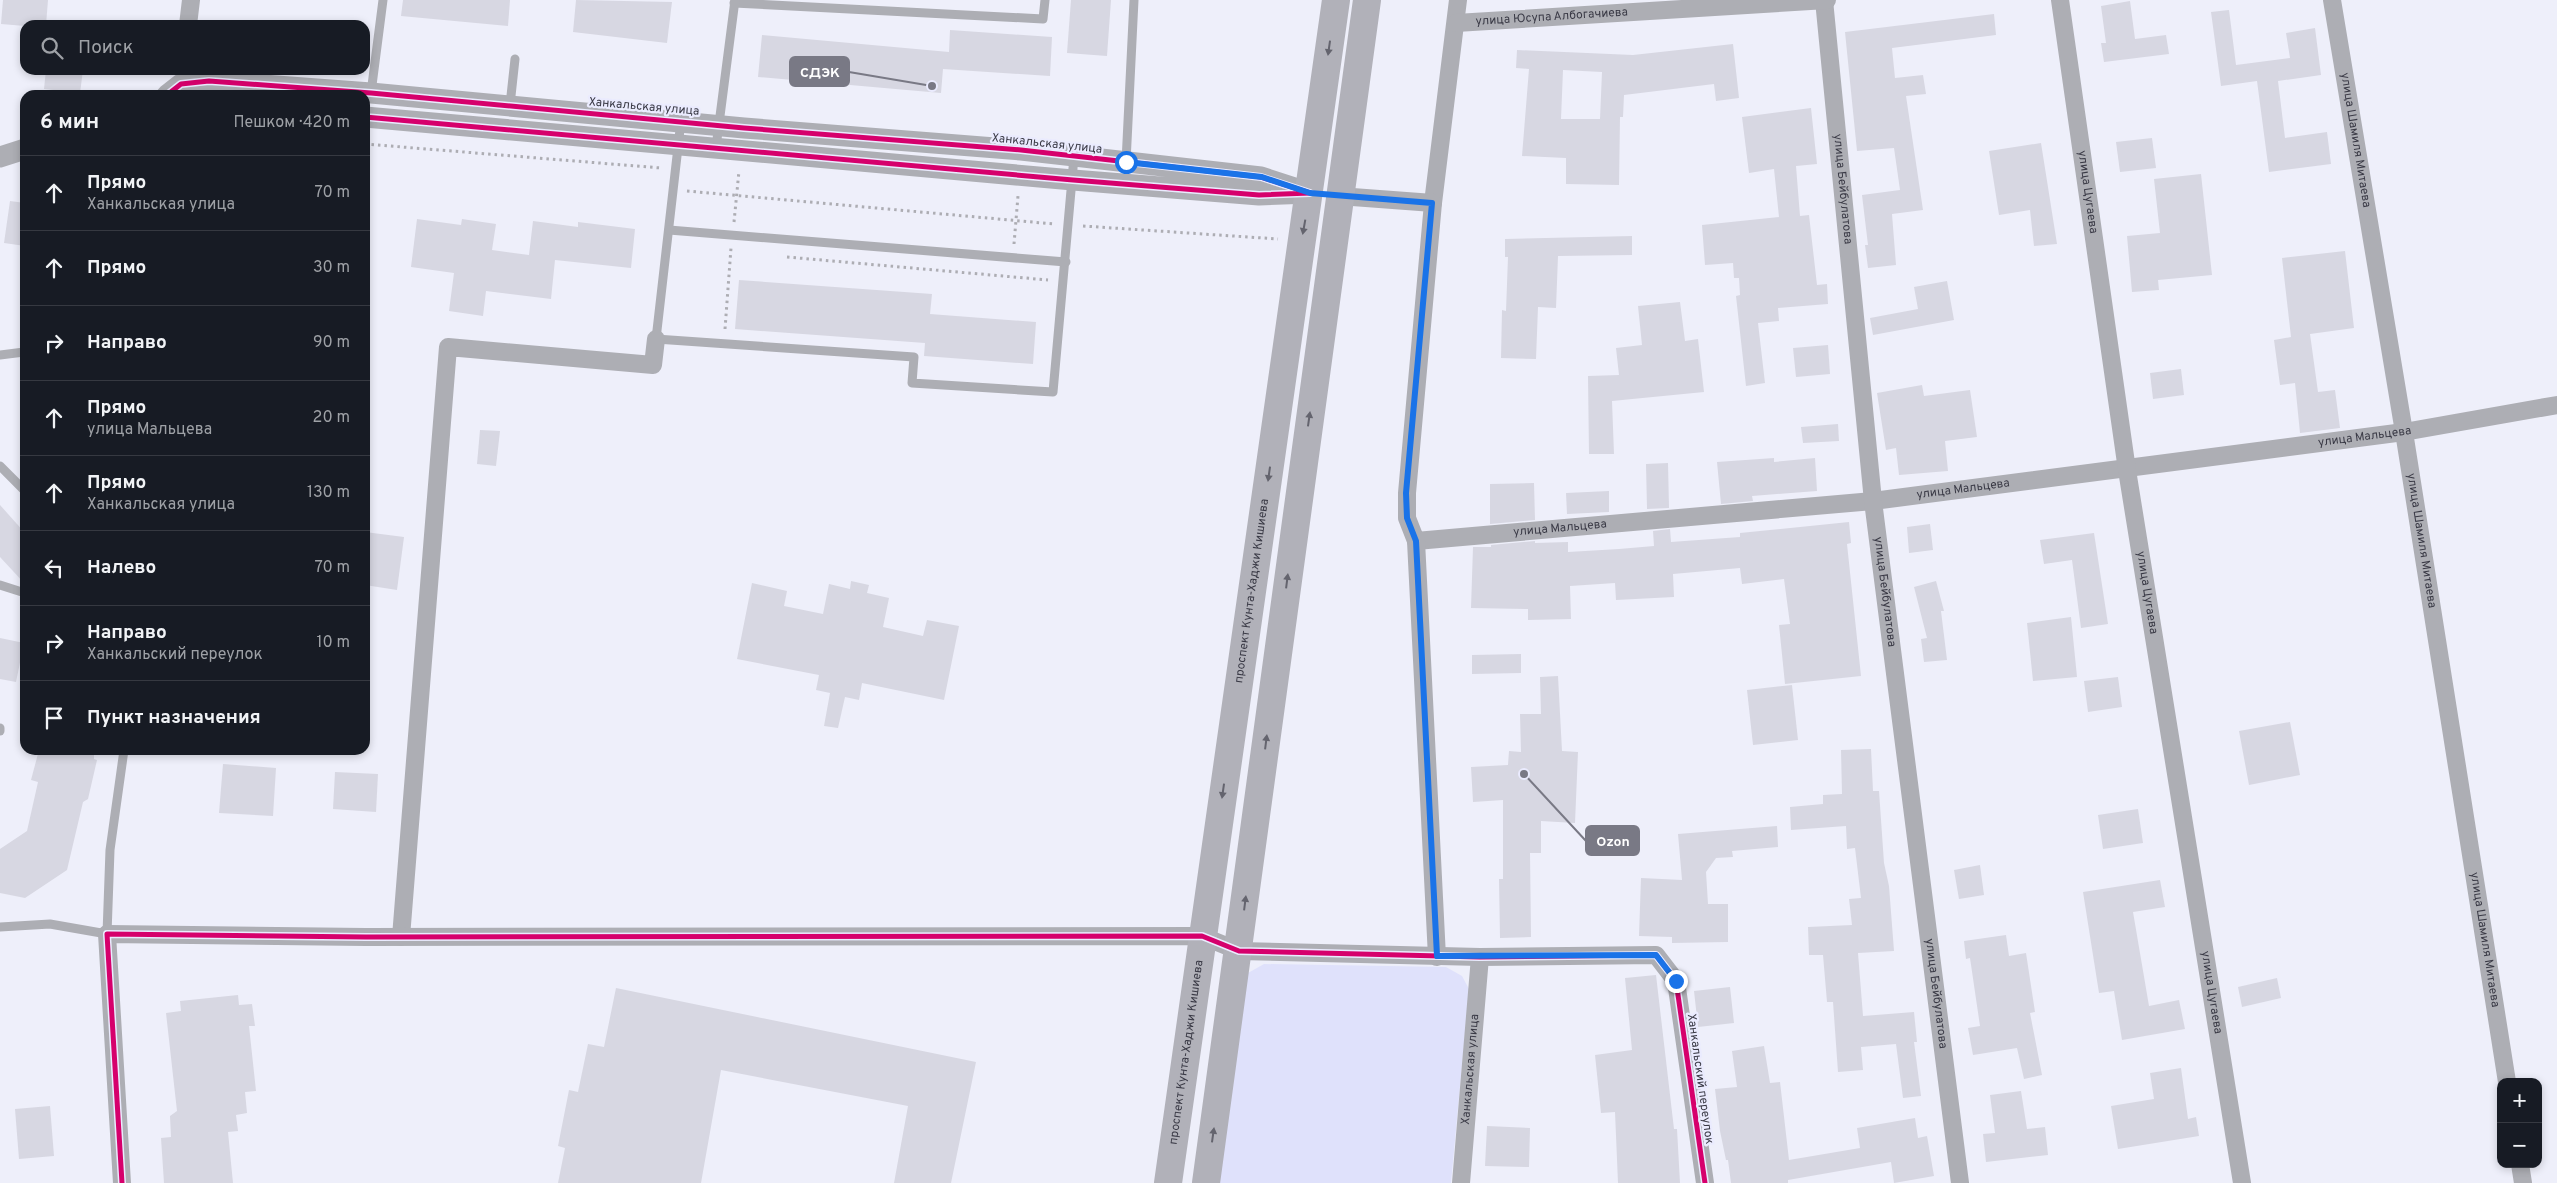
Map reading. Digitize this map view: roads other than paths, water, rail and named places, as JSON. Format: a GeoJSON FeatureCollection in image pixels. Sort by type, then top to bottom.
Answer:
{"type":"FeatureCollection","features":[{"type":"Feature","properties":{"kind":"main road","name":"проспект Кунта-Хаджи Кишиева"},"geometry":{"type":"LineString","coordinates":[[1168,1183],[1336,0]]}},
{"type":"Feature","properties":{"kind":"main road"},"geometry":{"type":"LineString","coordinates":[[1206,1183],[1239,951],[1366,0]]}},
{"type":"Feature","properties":{"kind":"street"},"geometry":{"type":"LineString","coordinates":[[189,20],[191,0]]}},
{"type":"Feature","properties":{"kind":"street"},"geometry":{"type":"LineString","coordinates":[[1437,956],[1416,541],[1407,518],[1406,493],[1432,203],[1458,0]]}},
{"type":"Feature","properties":{"kind":"street","name":"улица Юсупа Албогачиева"},"geometry":{"type":"LineString","coordinates":[[1456,23],[1825,0]]}},
{"type":"Feature","properties":{"kind":"street","name":"улица Бейбулатова"},"geometry":{"type":"LineString","coordinates":[[1825,0],[1873,501],[1960,1183]]}},
{"type":"Feature","properties":{"kind":"street","name":"улица Цугаева"},"geometry":{"type":"LineString","coordinates":[[2060,0],[2127,470],[2242,1183]]}},
{"type":"Feature","properties":{"kind":"street","name":"улица Шамиля Митаева"},"geometry":{"type":"LineString","coordinates":[[2332,0],[2404,432],[2505,1078]]}},
{"type":"Feature","properties":{"kind":"street","name":"Ханкальская улица"},"geometry":{"type":"LineString","coordinates":[[177,83],[210,81],[331,90]]}},
{"type":"Feature","properties":{"kind":"street","name":"Ханкальская улица"},"geometry":{"type":"LineString","coordinates":[[371,93],[718,124],[744,128],[1021,150],[1074,157],[1125,173],[1259,194],[1310,193],[1339,196]]}},
{"type":"Feature","properties":{"kind":"street","name":"Ханкальская улица"},"geometry":{"type":"LineString","coordinates":[[370,117],[1073,180],[1125,173]]}},
{"type":"Feature","properties":{"kind":"street"},"geometry":{"type":"LineString","coordinates":[[0,157],[20,151]]}},
{"type":"Feature","properties":{"kind":"street"},"geometry":{"type":"LineString","coordinates":[[1339,196],[1432,203]]}},
{"type":"Feature","properties":{"kind":"street"},"geometry":{"type":"LineString","coordinates":[[402,937],[448,347],[653,365],[656,338]]}},
{"type":"Feature","properties":{"kind":"street","name":"улица Мальцева"},"geometry":{"type":"LineString","coordinates":[[1416,541],[1873,501],[2127,470],[2404,432],[2557,405]]}},
{"type":"Feature","properties":{"kind":"street"},"geometry":{"type":"LineString","coordinates":[[122,1183],[107,934],[402,937],[1202,936],[1239,951],[1480,957]]}},
{"type":"Feature","properties":{"kind":"street","name":"Ханкальский переулок"},"geometry":{"type":"LineString","coordinates":[[1480,957],[1656,955],[1676,981],[1705,1183]]}},
{"type":"Feature","properties":{"kind":"street","name":"Ханкальская улица"},"geometry":{"type":"LineString","coordinates":[[1461,1183],[1480,957]]}},
{"type":"Feature","properties":{"kind":"street"},"geometry":{"type":"LineString","coordinates":[[2520,1168],[2522,1183]]}},
{"type":"Feature","properties":{"kind":"lane"},"geometry":{"type":"LineString","coordinates":[[371,93],[383,0]]}},
{"type":"Feature","properties":{"kind":"lane"},"geometry":{"type":"LineString","coordinates":[[716,147],[735,1],[840,4],[1043,19],[1045,0]]}},
{"type":"Feature","properties":{"kind":"lane"},"geometry":{"type":"LineString","coordinates":[[1125,173],[1134,0]]}},
{"type":"Feature","properties":{"kind":"lane"},"geometry":{"type":"LineString","coordinates":[[510,105],[515,59]]}},
{"type":"Feature","properties":{"kind":"lane"},"geometry":{"type":"LineString","coordinates":[[681,121],[656,338],[914,357],[912,384],[1053,392],[1070,225],[1074,157]]}},
{"type":"Feature","properties":{"kind":"lane"},"geometry":{"type":"LineString","coordinates":[[669,230],[1066,262]]}},
{"type":"Feature","properties":{"kind":"lane"},"geometry":{"type":"LineString","coordinates":[[0,355],[20,352]]}},
{"type":"Feature","properties":{"kind":"lane"},"geometry":{"type":"LineString","coordinates":[[0,466],[20,486]]}},
{"type":"Feature","properties":{"kind":"lane"},"geometry":{"type":"LineString","coordinates":[[0,585],[20,591]]}},
{"type":"Feature","properties":{"kind":"lane"},"geometry":{"type":"LineString","coordinates":[[0,927],[50,924],[107,934],[110,850],[123,755]]}},
{"type":"Feature","properties":{"kind":"place","name":"СДЭК"},"geometry":{"type":"Point","coordinates":[932,86]}},
{"type":"Feature","properties":{"kind":"place","name":"Ozon"},"geometry":{"type":"Point","coordinates":[1524,774]}}]}
